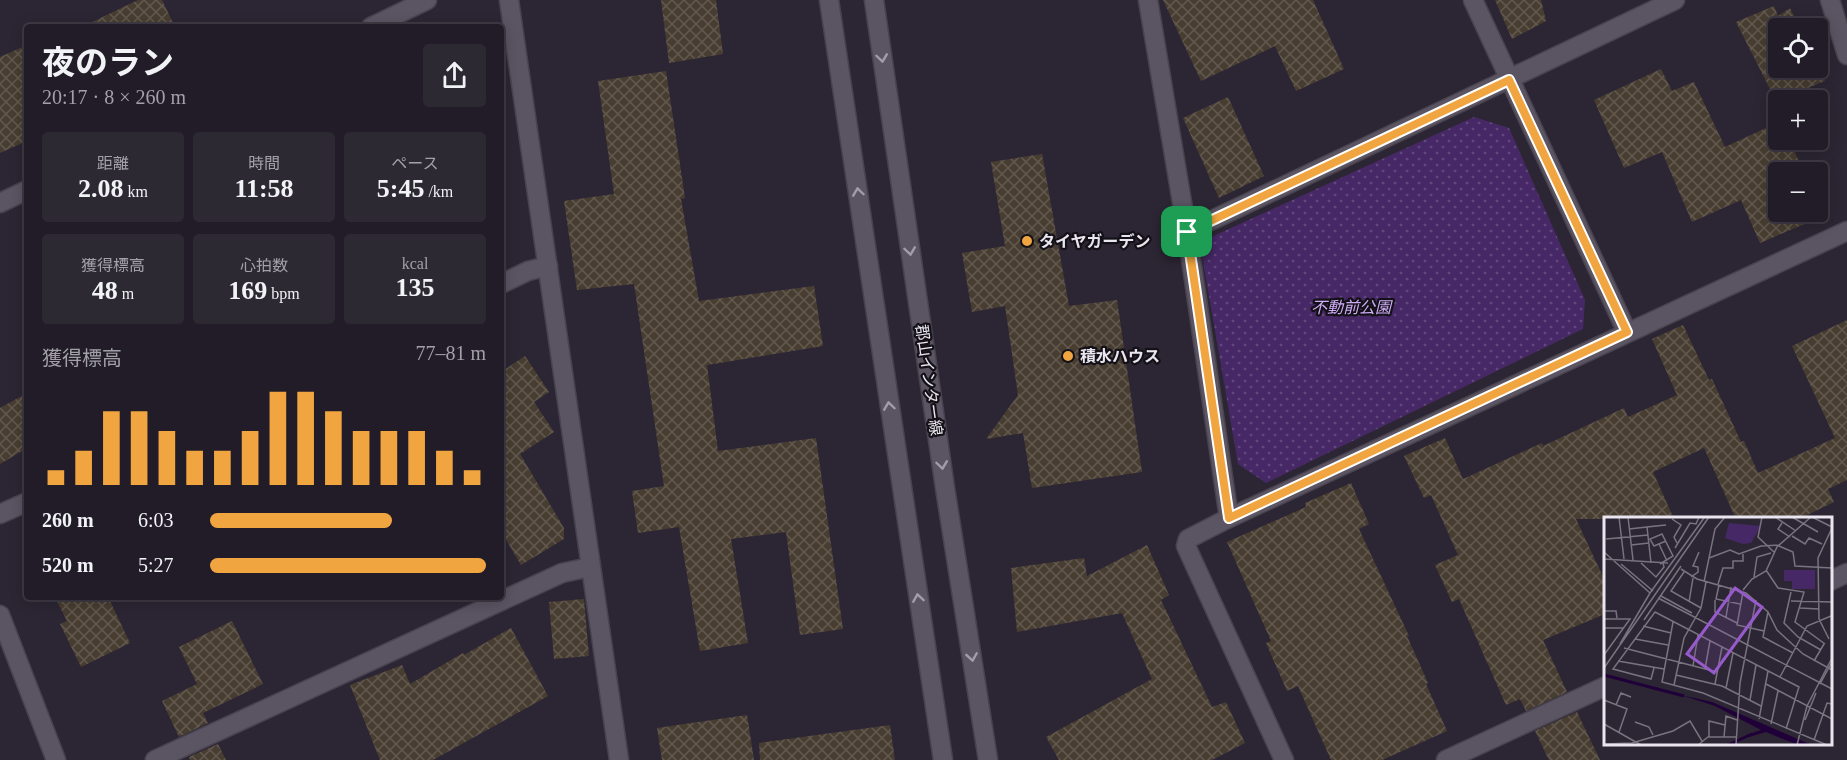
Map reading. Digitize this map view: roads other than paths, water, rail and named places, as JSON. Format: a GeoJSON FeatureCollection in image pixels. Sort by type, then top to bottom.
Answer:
{"type":"FeatureCollection","features":[{"type":"Feature","properties":{"kind":"street"},"geometry":{"type":"LineString","coordinates":[[377,24],[427,0]]}},
{"type":"Feature","properties":{"kind":"street"},"geometry":{"type":"LineString","coordinates":[[509,0],[619,760]]}},
{"type":"Feature","properties":{"kind":"street"},"geometry":{"type":"LineString","coordinates":[[829,0],[942,760]]}},
{"type":"Feature","properties":{"kind":"street","name":"郡山インター線"},"geometry":{"type":"LineString","coordinates":[[874,0],[945,488],[988,760]]}},
{"type":"Feature","properties":{"kind":"street"},"geometry":{"type":"LineString","coordinates":[[1148,0],[1187,232],[1229,518]]}},
{"type":"Feature","properties":{"kind":"street"},"geometry":{"type":"LineString","coordinates":[[1473,0],[1627,332]]}},
{"type":"Feature","properties":{"kind":"street"},"geometry":{"type":"LineString","coordinates":[[1187,232],[1675,0]]}},
{"type":"Feature","properties":{"kind":"street"},"geometry":{"type":"LineString","coordinates":[[1830,0],[1847,55]]}},
{"type":"Feature","properties":{"kind":"street"},"geometry":{"type":"LineString","coordinates":[[0,203],[24,191]]}},
{"type":"Feature","properties":{"kind":"street"},"geometry":{"type":"LineString","coordinates":[[1284,760],[1185,546],[1188,539],[1847,231]]}},
{"type":"Feature","properties":{"kind":"street"},"geometry":{"type":"LineString","coordinates":[[504,283],[528,271],[549,266]]}},
{"type":"Feature","properties":{"kind":"street"},"geometry":{"type":"LineString","coordinates":[[0,514],[24,503]]}},
{"type":"Feature","properties":{"kind":"street"},"geometry":{"type":"LineString","coordinates":[[504,600],[562,573],[590,567]]}},
{"type":"Feature","properties":{"kind":"street"},"geometry":{"type":"LineString","coordinates":[[1832,580],[1847,573]]}},
{"type":"Feature","properties":{"kind":"street"},"geometry":{"type":"LineString","coordinates":[[155,760],[503,600]]}},
{"type":"Feature","properties":{"kind":"street"},"geometry":{"type":"LineString","coordinates":[[0,615],[56,760]]}},
{"type":"Feature","properties":{"kind":"street"},"geometry":{"type":"LineString","coordinates":[[1446,760],[1604,686]]}},
{"type":"Feature","properties":{"kind":"place","name":"タイヤガーデン"},"geometry":{"type":"Point","coordinates":[1027,241]}},
{"type":"Feature","properties":{"kind":"place","name":"積水ハウス"},"geometry":{"type":"Point","coordinates":[1068,356]}},
{"type":"Feature","properties":{"kind":"park label","name":"不動前公園"},"geometry":{"type":"Point","coordinates":[1351,307]}}]}
